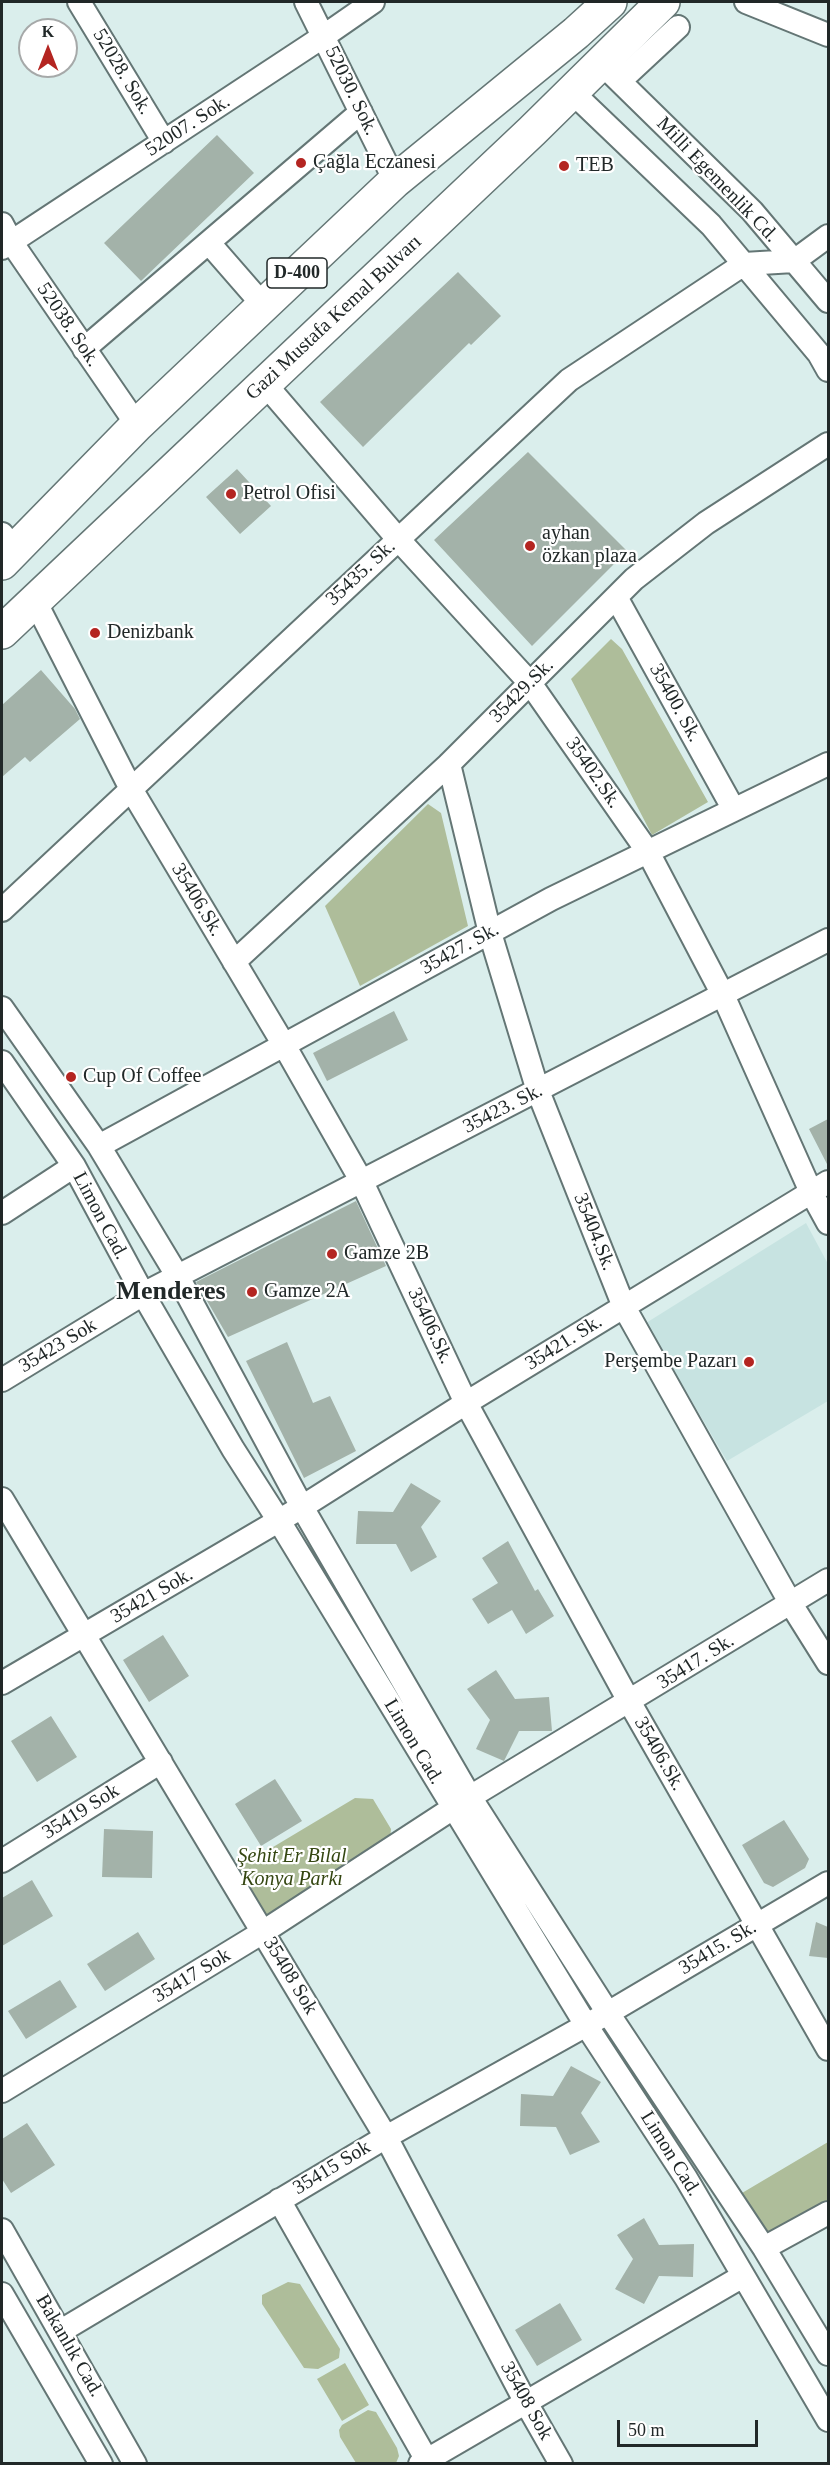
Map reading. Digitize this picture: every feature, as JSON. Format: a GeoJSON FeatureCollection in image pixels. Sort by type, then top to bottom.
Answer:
{"type":"FeatureCollection","features":[{"type":"Feature","properties":{"kind":"highway","name":"D-400"},"geometry":{"type":"LineString","coordinates":[[6,549],[395,181],[576,33],[610,2]]}},
{"type":"Feature","properties":{"kind":"highway","name":"Gazi Mustafa Kemal Bulvarı"},"geometry":{"type":"LineString","coordinates":[[2,632],[572,92],[610,72],[671,14]]}},
{"type":"Feature","properties":{"kind":"street","name":"52028. Sok."},"geometry":{"type":"LineString","coordinates":[[80,2],[164,142]]}},
{"type":"Feature","properties":{"kind":"street","name":"52030. Sok."},"geometry":{"type":"LineString","coordinates":[[306,2],[395,181]]}},
{"type":"Feature","properties":{"kind":"street","name":"52007. Sok."},"geometry":{"type":"LineString","coordinates":[[5,238],[164,142],[374,2]]}},
{"type":"Feature","properties":{"kind":"street"},"geometry":{"type":"LineString","coordinates":[[746,2],[774,4],[828,35]]}},
{"type":"Feature","properties":{"kind":"street","name":"Milli Egemenlik Cd."},"geometry":{"type":"LineString","coordinates":[[610,72],[752,211],[828,301]]}},
{"type":"Feature","properties":{"kind":"street"},"geometry":{"type":"LineString","coordinates":[[572,92],[711,225],[819,354],[828,370]]}},
{"type":"Feature","properties":{"kind":"street"},"geometry":{"type":"LineString","coordinates":[[84,349],[361,112]]}},
{"type":"Feature","properties":{"kind":"street"},"geometry":{"type":"LineString","coordinates":[[744,264],[794,261],[828,236]]}},
{"type":"Feature","properties":{"kind":"street","name":"52038. Sok."},"geometry":{"type":"LineString","coordinates":[[5,238],[137,425]]}},
{"type":"Feature","properties":{"kind":"street"},"geometry":{"type":"LineString","coordinates":[[209,243],[263,305]]}},
{"type":"Feature","properties":{"kind":"street","name":"35435. Sk."},"geometry":{"type":"LineString","coordinates":[[2,910],[568,380],[744,264]]}},
{"type":"Feature","properties":{"kind":"street","name":"35402.Sk."},"geometry":{"type":"LineString","coordinates":[[265,384],[398,539],[530,683],[648,852],[820,1187],[828,1223]]}},
{"type":"Feature","properties":{"kind":"street","name":"35429.Sk."},"geometry":{"type":"LineString","coordinates":[[234,962],[449,764],[634,579],[706,523],[828,444]]}},
{"type":"Feature","properties":{"kind":"street","name":"35400. Sk."},"geometry":{"type":"LineString","coordinates":[[616,597],[734,810]]}},
{"type":"Feature","properties":{"kind":"street","name":"35406.Sk."},"geometry":{"type":"LineString","coordinates":[[35,601],[131,789],[284,1045],[362,1182],[466,1403],[630,1703],[828,2049]]}},
{"type":"Feature","properties":{"kind":"street","name":"35404.Sk."},"geometry":{"type":"LineString","coordinates":[[449,764],[490,933],[538,1091],[624,1307],[790,1604],[828,1663]]}},
{"type":"Feature","properties":{"kind":"street","name":"35427. Sk."},"geometry":{"type":"LineString","coordinates":[[99,1146],[551,899],[828,764]]}},
{"type":"Feature","properties":{"kind":"street","name":"35423. Sk."},"geometry":{"type":"LineString","coordinates":[[178,1277],[828,940]]}},
{"type":"Feature","properties":{"kind":"street","name":"Limon Cad."},"geometry":{"type":"LineString","coordinates":[[2,1008],[99,1146],[178,1277],[462,1803],[586,2025],[686,2178],[828,2420]]}},
{"type":"Feature","properties":{"kind":"street","name":"Limon Cad."},"geometry":{"type":"LineString","coordinates":[[2,1062],[74,1166],[143,1294],[233,1449],[279,1521],[462,1803],[608,2013],[765,2248],[828,2354]]}},
{"type":"Feature","properties":{"kind":"street"},"geometry":{"type":"LineString","coordinates":[[2,1213],[74,1166]]}},
{"type":"Feature","properties":{"kind":"street","name":"35421. Sk."},"geometry":{"type":"LineString","coordinates":[[302,1507],[466,1403],[820,1187]]}},
{"type":"Feature","properties":{"kind":"street","name":"35423 Sok"},"geometry":{"type":"LineString","coordinates":[[2,1380],[143,1294],[178,1277]]}},
{"type":"Feature","properties":{"kind":"street","name":"35408 Sok"},"geometry":{"type":"LineString","coordinates":[[2,1498],[386,2137],[525,2401],[561,2463]]}},
{"type":"Feature","properties":{"kind":"street","name":"35421 Sok."},"geometry":{"type":"LineString","coordinates":[[2,1683],[302,1507]]}},
{"type":"Feature","properties":{"kind":"street","name":"35417. Sk."},"geometry":{"type":"LineString","coordinates":[[462,1803],[630,1703],[828,1580]]}},
{"type":"Feature","properties":{"kind":"street","name":"35419 Sok"},"geometry":{"type":"LineString","coordinates":[[2,1861],[161,1762]]}},
{"type":"Feature","properties":{"kind":"street","name":"35417 Sok"},"geometry":{"type":"LineString","coordinates":[[2,2091],[263,1932],[462,1803]]}},
{"type":"Feature","properties":{"kind":"street","name":"35415. Sk."},"geometry":{"type":"LineString","coordinates":[[608,2013],[828,1883]]}},
{"type":"Feature","properties":{"kind":"street","name":"35415 Sok"},"geometry":{"type":"LineString","coordinates":[[60,2331],[386,2137],[608,2013]]}},
{"type":"Feature","properties":{"kind":"street"},"geometry":{"type":"LineString","coordinates":[[279,2200],[425,2462],[525,2401],[743,2276]]}},
{"type":"Feature","properties":{"kind":"street"},"geometry":{"type":"LineString","coordinates":[[765,2248],[828,2212]]}},
{"type":"Feature","properties":{"kind":"street","name":"Bakanlık Cad."},"geometry":{"type":"LineString","coordinates":[[2,2230],[135,2463]]}},
{"type":"Feature","properties":{"kind":"street","name":"Bakanlık Cad."},"geometry":{"type":"LineString","coordinates":[[2,2294],[101,2463]]}},
{"type":"Feature","properties":{"kind":"shaded area","name":"Perşembe Pazarı"},"geometry":{"type":"Polygon","coordinates":[[[806,1223],[828,1264],[828,1401],[727,1461],[646,1323],[806,1223]]]}},
{"type":"Feature","properties":{"kind":"green space"},"geometry":{"type":"Polygon","coordinates":[[[611,639],[622,649],[708,802],[652,835],[571,679],[611,639]]]}},
{"type":"Feature","properties":{"kind":"green space"},"geometry":{"type":"Polygon","coordinates":[[[428,804],[441,813],[468,926],[360,986],[325,906],[428,804]]]}},
{"type":"Feature","properties":{"kind":"green space","name":"Şehit Er Bilal Konya Parkı"},"geometry":{"type":"Polygon","coordinates":[[[355,1798],[373,1799],[391,1829],[390,1839],[377,1850],[265,1916],[234,1876],[238,1868],[355,1798]]]}},
{"type":"Feature","properties":{"kind":"green space"},"geometry":{"type":"Polygon","coordinates":[[[828,2142],[828,2210],[765,2239],[737,2196],[828,2142]]]}},
{"type":"Feature","properties":{"kind":"green space"},"geometry":{"type":"Polygon","coordinates":[[[288,2282],[300,2284],[340,2349],[339,2358],[318,2369],[304,2368],[262,2304],[262,2295],[288,2282]]]}},
{"type":"Feature","properties":{"kind":"green space"},"geometry":{"type":"Polygon","coordinates":[[[345,2363],[369,2405],[342,2421],[317,2379],[345,2363]]]}},
{"type":"Feature","properties":{"kind":"green space"},"geometry":{"type":"Polygon","coordinates":[[[368,2410],[376,2412],[397,2448],[399,2456],[396,2463],[356,2463],[340,2437],[339,2430],[342,2425],[368,2410]]]}},
{"type":"Feature","properties":{"kind":"building"},"geometry":{"type":"Polygon","coordinates":[[[217,135],[254,173],[141,281],[104,243],[217,135]]]}},
{"type":"Feature","properties":{"kind":"building"},"geometry":{"type":"Polygon","coordinates":[[[458,272],[501,316],[471,345],[469,343],[363,447],[320,402],[458,272]]]}},
{"type":"Feature","properties":{"kind":"building","name":"ayhan özkan plaza"},"geometry":{"type":"Polygon","coordinates":[[[528,452],[627,551],[532,646],[434,540],[528,452]]]}},
{"type":"Feature","properties":{"kind":"building"},"geometry":{"type":"Polygon","coordinates":[[[237,469],[271,506],[240,534],[206,497],[237,469]]]}},
{"type":"Feature","properties":{"kind":"building"},"geometry":{"type":"Polygon","coordinates":[[[41,670],[75,709],[80,719],[30,762],[25,757],[2,777],[2,705],[41,670]]]}},
{"type":"Feature","properties":{"kind":"building"},"geometry":{"type":"Polygon","coordinates":[[[394,1011],[408,1040],[327,1081],[313,1053],[394,1011]]]}},
{"type":"Feature","properties":{"kind":"building"},"geometry":{"type":"Polygon","coordinates":[[[828,1119],[828,1166],[809,1129],[828,1119]]]}},
{"type":"Feature","properties":{"kind":"building"},"geometry":{"type":"Polygon","coordinates":[[[356,1201],[386,1266],[228,1337],[196,1282],[356,1201]]]}},
{"type":"Feature","properties":{"kind":"building"},"geometry":{"type":"Polygon","coordinates":[[[287,1342],[313,1403],[330,1396],[356,1451],[304,1478],[246,1361],[287,1342]]]}},
{"type":"Feature","properties":{"kind":"building"},"geometry":{"type":"Polygon","coordinates":[[[411,1483],[441,1501],[421,1527],[437,1557],[411,1572],[396,1544],[356,1544],[358,1511],[393,1512],[411,1483]]]}},
{"type":"Feature","properties":{"kind":"building"},"geometry":{"type":"Polygon","coordinates":[[[508,1541],[535,1591],[538,1589],[554,1616],[526,1634],[512,1610],[488,1624],[472,1599],[498,1583],[482,1558],[508,1541]]]}},
{"type":"Feature","properties":{"kind":"building"},"geometry":{"type":"Polygon","coordinates":[[[163,1635],[189,1676],[149,1702],[123,1660],[163,1635]]]}},
{"type":"Feature","properties":{"kind":"building"},"geometry":{"type":"Polygon","coordinates":[[[496,1670],[515,1699],[549,1697],[552,1731],[519,1731],[504,1761],[476,1749],[490,1720],[467,1689],[496,1670]]]}},
{"type":"Feature","properties":{"kind":"building"},"geometry":{"type":"Polygon","coordinates":[[[51,1716],[77,1757],[37,1782],[11,1741],[51,1716]]]}},
{"type":"Feature","properties":{"kind":"building"},"geometry":{"type":"Polygon","coordinates":[[[275,1779],[302,1821],[261,1846],[235,1804],[275,1779]]]}},
{"type":"Feature","properties":{"kind":"building"},"geometry":{"type":"Polygon","coordinates":[[[784,1820],[809,1859],[805,1868],[773,1887],[764,1883],[742,1845],[784,1820]]]}},
{"type":"Feature","properties":{"kind":"building"},"geometry":{"type":"Polygon","coordinates":[[[104,1829],[153,1831],[152,1878],[102,1877],[104,1829]]]}},
{"type":"Feature","properties":{"kind":"building"},"geometry":{"type":"Polygon","coordinates":[[[32,1880],[53,1916],[2,1946],[2,1898],[32,1880]]]}},
{"type":"Feature","properties":{"kind":"building"},"geometry":{"type":"Polygon","coordinates":[[[816,1922],[828,1927],[828,1958],[809,1956],[816,1922]]]}},
{"type":"Feature","properties":{"kind":"building"},"geometry":{"type":"Polygon","coordinates":[[[138,1932],[155,1959],[105,1991],[87,1964],[138,1932]]]}},
{"type":"Feature","properties":{"kind":"building"},"geometry":{"type":"Polygon","coordinates":[[[60,1980],[77,2007],[26,2039],[8,2011],[60,1980]]]}},
{"type":"Feature","properties":{"kind":"building"},"geometry":{"type":"Polygon","coordinates":[[[571,2066],[601,2082],[581,2113],[600,2142],[570,2155],[556,2127],[520,2126],[521,2094],[553,2096],[571,2066]]]}},
{"type":"Feature","properties":{"kind":"building"},"geometry":{"type":"Polygon","coordinates":[[[27,2123],[55,2165],[11,2193],[2,2179],[2,2139],[27,2123]]]}},
{"type":"Feature","properties":{"kind":"building"},"geometry":{"type":"Polygon","coordinates":[[[644,2218],[659,2245],[694,2244],[693,2277],[659,2276],[644,2304],[615,2289],[633,2259],[617,2235],[644,2218]]]}},
{"type":"Feature","properties":{"kind":"building"},"geometry":{"type":"Polygon","coordinates":[[[560,2303],[582,2340],[537,2366],[515,2330],[560,2303]]]}},
{"type":"Feature","properties":{"kind":"place","name":"Çağla Eczanesi"},"geometry":{"type":"Point","coordinates":[301,163]}},
{"type":"Feature","properties":{"kind":"place","name":"TEB"},"geometry":{"type":"Point","coordinates":[564,166]}},
{"type":"Feature","properties":{"kind":"place","name":"Petrol Ofisi"},"geometry":{"type":"Point","coordinates":[231,494]}},
{"type":"Feature","properties":{"kind":"place","name":"ayhan özkan plaza"},"geometry":{"type":"Point","coordinates":[530,546]}},
{"type":"Feature","properties":{"kind":"place","name":"Denizbank"},"geometry":{"type":"Point","coordinates":[95,633]}},
{"type":"Feature","properties":{"kind":"place","name":"Cup Of Coffee"},"geometry":{"type":"Point","coordinates":[71,1077]}},
{"type":"Feature","properties":{"kind":"place","name":"Gamze 2B"},"geometry":{"type":"Point","coordinates":[332,1254]}},
{"type":"Feature","properties":{"kind":"place","name":"Gamze 2A"},"geometry":{"type":"Point","coordinates":[252,1292]}},
{"type":"Feature","properties":{"kind":"place","name":"Perşembe Pazarı"},"geometry":{"type":"Point","coordinates":[749,1362]}},
{"type":"Feature","properties":{"kind":"district","name":"Menderes"},"geometry":{"type":"Point","coordinates":[171,1292]}}]}
